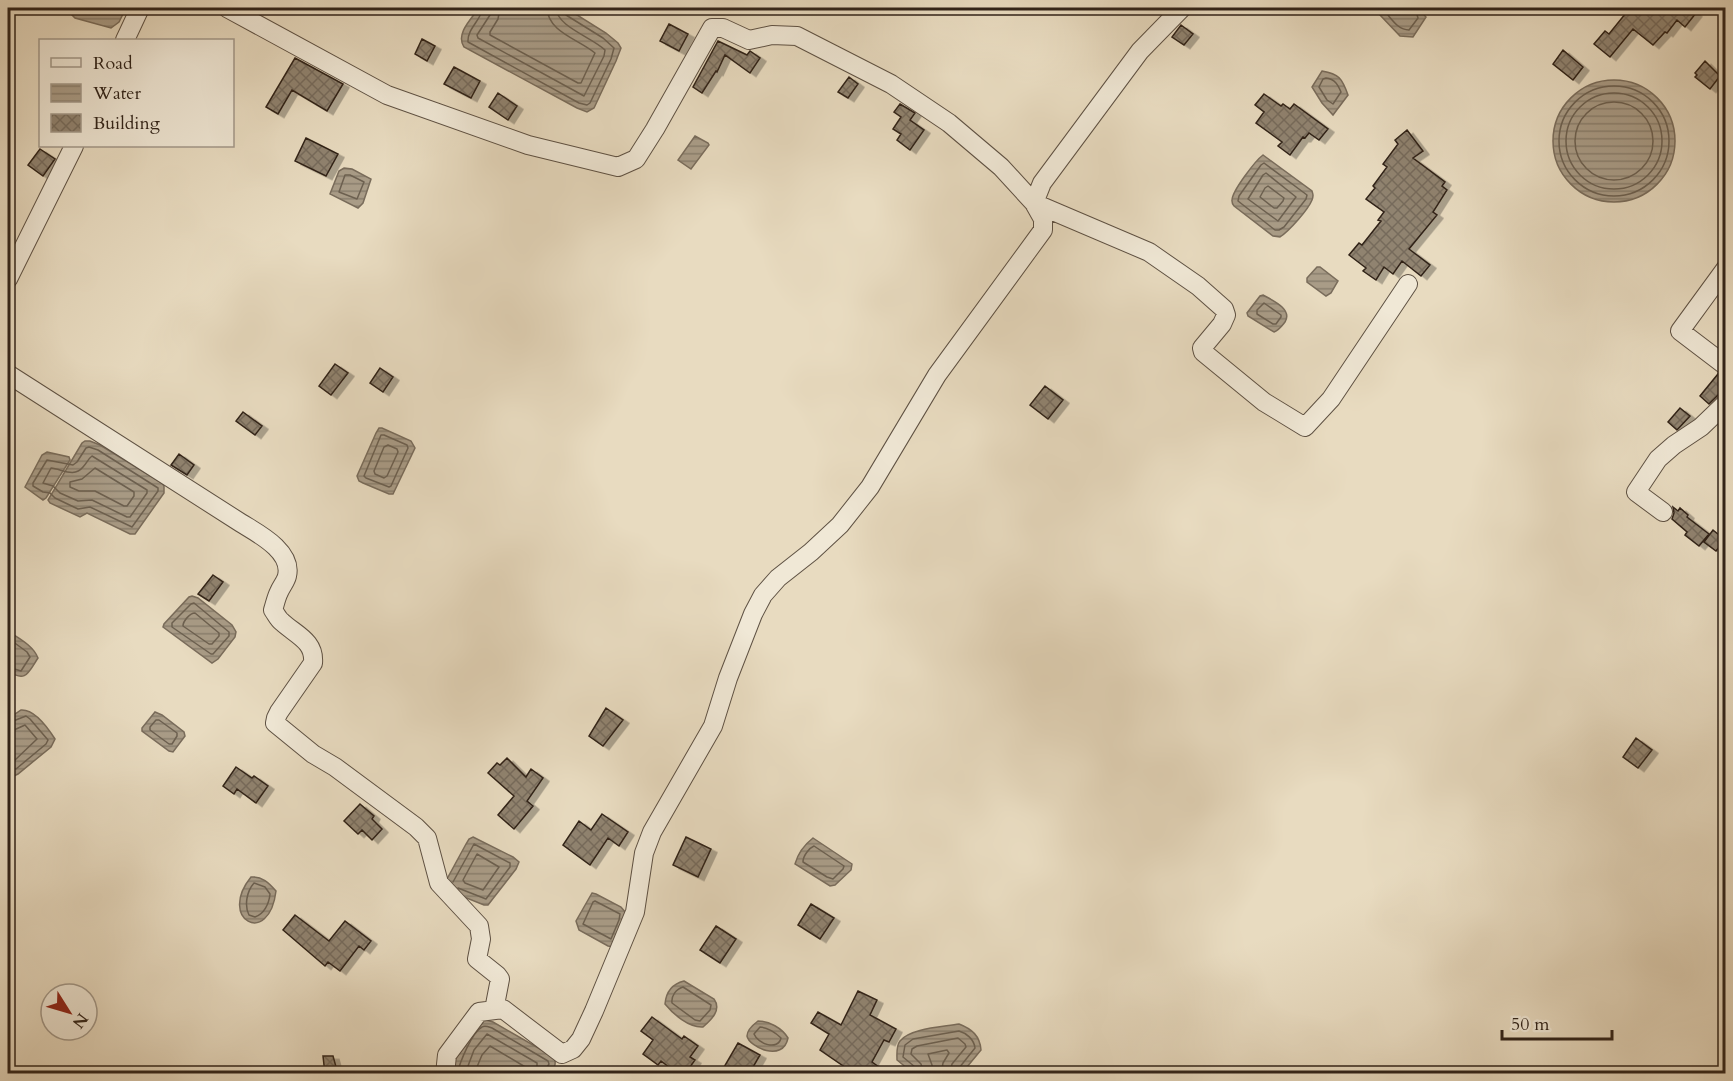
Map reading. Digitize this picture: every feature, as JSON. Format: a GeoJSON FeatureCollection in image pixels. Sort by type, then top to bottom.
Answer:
{"type":"FeatureCollection","features":[{"type":"Feature","properties":{"kind":"street"},"geometry":{"type":"LineString","coordinates":[[125,39],[140,8]]}},
{"type":"Feature","properties":{"kind":"street"},"geometry":{"type":"LineString","coordinates":[[226,8],[387,95],[528,145],[618,167],[636,159],[712,28],[723,28],[749,40],[772,35],[797,36],[891,84],[948,123],[1001,167],[1034,203],[1043,219],[1043,230],[938,375],[870,488],[840,525],[778,578],[763,595],[753,614],[728,678],[713,726],[651,832],[644,853],[634,912],[581,1039],[573,1049],[562,1054],[503,1010],[479,1012],[447,1055],[445,1074]]}},
{"type":"Feature","properties":{"kind":"street"},"geometry":{"type":"LineString","coordinates":[[1034,203],[1042,183],[1140,51],[1182,8]]}},
{"type":"Feature","properties":{"kind":"street"},"geometry":{"type":"LineString","coordinates":[[8,279],[74,147]]}},
{"type":"Feature","properties":{"kind":"street"},"geometry":{"type":"LineString","coordinates":[[1034,203],[1149,252],[1198,286],[1224,309],[1226,315],[1220,328],[1202,348],[1203,352],[1264,402],[1305,428],[1331,399],[1408,284]]}},
{"type":"Feature","properties":{"kind":"street"},"geometry":{"type":"LineString","coordinates":[[1725,268],[1680,331],[1725,366]]}},
{"type":"Feature","properties":{"kind":"street"},"geometry":{"type":"LineString","coordinates":[[10,382],[241,522],[281,552],[288,574],[273,610],[280,621],[308,642],[314,655],[313,663],[279,711],[275,723],[313,754],[416,827],[427,838],[439,883],[479,926],[481,939],[477,959],[500,980],[494,1010]]}},
{"type":"Feature","properties":{"kind":"street"},"geometry":{"type":"LineString","coordinates":[[1663,512],[1636,492],[1658,459],[1701,427],[1725,403]]}},
{"type":"Feature","properties":{"kind":"water"},"geometry":{"type":"Polygon","coordinates":[[[69,8],[126,8],[119,22],[111,28],[75,18],[69,12],[69,8]]]}},
{"type":"Feature","properties":{"kind":"water"},"geometry":{"type":"Polygon","coordinates":[[[479,8],[566,8],[618,43],[621,48],[594,108],[587,112],[577,108],[464,47],[463,32],[479,8]]]}},
{"type":"Feature","properties":{"kind":"water"},"geometry":{"type":"Polygon","coordinates":[[[1382,8],[1418,8],[1426,17],[1413,37],[1400,36],[1380,15],[1382,8]]]}},
{"type":"Feature","properties":{"kind":"water"},"geometry":{"type":"Polygon","coordinates":[[[1322,71],[1339,78],[1348,95],[1333,115],[1312,87],[1322,71]]]}},
{"type":"Feature","properties":{"kind":"water"},"geometry":{"type":"Polygon","coordinates":[[[1614,80],[1637,84],[1657,98],[1671,118],[1675,141],[1671,164],[1657,184],[1637,198],[1614,202],[1591,198],[1571,184],[1557,164],[1553,141],[1557,118],[1571,98],[1591,84],[1614,80]]]}},
{"type":"Feature","properties":{"kind":"water"},"geometry":{"type":"Polygon","coordinates":[[[695,136],[709,145],[691,169],[678,160],[695,136]]]}},
{"type":"Feature","properties":{"kind":"water"},"geometry":{"type":"Polygon","coordinates":[[[1263,155],[1313,194],[1310,204],[1302,215],[1280,237],[1273,236],[1234,206],[1232,202],[1240,184],[1263,155]]]}},
{"type":"Feature","properties":{"kind":"water"},"geometry":{"type":"Polygon","coordinates":[[[344,168],[352,169],[371,179],[363,203],[358,208],[330,194],[339,171],[344,168]]]}},
{"type":"Feature","properties":{"kind":"water"},"geometry":{"type":"Polygon","coordinates":[[[1317,267],[1338,281],[1331,293],[1326,296],[1307,282],[1307,278],[1317,267]]]}},
{"type":"Feature","properties":{"kind":"water"},"geometry":{"type":"Polygon","coordinates":[[[1263,295],[1276,302],[1286,313],[1285,322],[1274,332],[1248,316],[1247,313],[1263,295]]]}},
{"type":"Feature","properties":{"kind":"water"},"geometry":{"type":"Polygon","coordinates":[[[379,428],[411,441],[415,448],[393,494],[359,481],[357,476],[379,428]]]}},
{"type":"Feature","properties":{"kind":"water"},"geometry":{"type":"Polygon","coordinates":[[[85,441],[100,445],[164,486],[164,493],[135,534],[130,534],[87,513],[80,517],[48,500],[85,441]]]}},
{"type":"Feature","properties":{"kind":"water"},"geometry":{"type":"Polygon","coordinates":[[[47,452],[69,457],[70,460],[43,500],[25,487],[42,455],[47,452]]]}},
{"type":"Feature","properties":{"kind":"water"},"geometry":{"type":"Polygon","coordinates":[[[192,596],[198,598],[232,625],[236,632],[235,637],[218,659],[212,663],[163,627],[192,596]]]}},
{"type":"Feature","properties":{"kind":"water"},"geometry":{"type":"Polygon","coordinates":[[[8,631],[36,653],[38,658],[26,675],[14,675],[8,671],[8,631]]]}},
{"type":"Feature","properties":{"kind":"water"},"geometry":{"type":"Polygon","coordinates":[[[21,710],[36,716],[55,739],[51,747],[14,776],[8,774],[8,719],[21,710]]]}},
{"type":"Feature","properties":{"kind":"water"},"geometry":{"type":"Polygon","coordinates":[[[155,712],[184,732],[185,736],[173,752],[142,731],[155,712]]]}},
{"type":"Feature","properties":{"kind":"water"},"geometry":{"type":"Polygon","coordinates":[[[473,837],[519,862],[488,905],[454,893],[447,879],[469,839],[473,837]]]}},
{"type":"Feature","properties":{"kind":"water"},"geometry":{"type":"Polygon","coordinates":[[[813,838],[852,864],[851,870],[835,885],[830,886],[795,864],[802,850],[813,838]]]}},
{"type":"Feature","properties":{"kind":"water"},"geometry":{"type":"Polygon","coordinates":[[[251,877],[262,879],[276,891],[272,908],[264,919],[256,923],[248,921],[242,915],[240,905],[242,892],[251,877]]]}},
{"type":"Feature","properties":{"kind":"water"},"geometry":{"type":"Polygon","coordinates":[[[592,893],[621,907],[626,913],[614,947],[579,930],[576,921],[592,893]]]}},
{"type":"Feature","properties":{"kind":"water"},"geometry":{"type":"Polygon","coordinates":[[[684,981],[714,999],[716,1003],[716,1011],[703,1027],[687,1023],[665,1004],[670,989],[684,981]]]}},
{"type":"Feature","properties":{"kind":"water"},"geometry":{"type":"Polygon","coordinates":[[[486,1020],[554,1057],[554,1068],[549,1073],[451,1074],[457,1053],[479,1021],[486,1020]]]}},
{"type":"Feature","properties":{"kind":"water"},"geometry":{"type":"Polygon","coordinates":[[[758,1021],[779,1028],[788,1038],[785,1046],[780,1050],[766,1050],[749,1040],[747,1034],[758,1021]]]}},
{"type":"Feature","properties":{"kind":"water"},"geometry":{"type":"Polygon","coordinates":[[[959,1024],[975,1034],[981,1050],[962,1073],[913,1073],[897,1060],[900,1041],[911,1033],[959,1024]]]}},
{"type":"Feature","properties":{"kind":"building"},"geometry":{"type":"Polygon","coordinates":[[[1630,8],[1690,8],[1696,13],[1685,27],[1677,20],[1653,45],[1633,29],[1610,57],[1594,44],[1605,31],[1609,34],[1630,8]]]}},
{"type":"Feature","properties":{"kind":"building"},"geometry":{"type":"Polygon","coordinates":[[[669,24],[688,34],[679,51],[660,41],[669,24]]]}},
{"type":"Feature","properties":{"kind":"building"},"geometry":{"type":"Polygon","coordinates":[[[1181,25],[1193,34],[1184,45],[1172,37],[1181,25]]]}},
{"type":"Feature","properties":{"kind":"building"},"geometry":{"type":"Polygon","coordinates":[[[422,39],[435,46],[427,61],[415,54],[422,39]]]}},
{"type":"Feature","properties":{"kind":"building"},"geometry":{"type":"Polygon","coordinates":[[[718,41],[747,55],[750,51],[760,58],[750,73],[725,55],[717,72],[702,93],[693,87],[718,41]]]}},
{"type":"Feature","properties":{"kind":"building"},"geometry":{"type":"Polygon","coordinates":[[[1563,50],[1583,67],[1573,80],[1553,64],[1563,50]]]}},
{"type":"Feature","properties":{"kind":"building"},"geometry":{"type":"Polygon","coordinates":[[[295,58],[343,84],[327,111],[292,90],[278,114],[266,107],[295,58]]]}},
{"type":"Feature","properties":{"kind":"building"},"geometry":{"type":"Polygon","coordinates":[[[1705,61],[1720,76],[1710,89],[1695,77],[1697,75],[1695,73],[1705,61]]]}},
{"type":"Feature","properties":{"kind":"building"},"geometry":{"type":"Polygon","coordinates":[[[454,67],[480,81],[471,98],[444,84],[454,67]]]}},
{"type":"Feature","properties":{"kind":"building"},"geometry":{"type":"Polygon","coordinates":[[[849,77],[858,84],[848,98],[838,92],[849,77]]]}},
{"type":"Feature","properties":{"kind":"building"},"geometry":{"type":"Polygon","coordinates":[[[498,93],[517,106],[508,120],[489,107],[498,93]]]}},
{"type":"Feature","properties":{"kind":"building"},"geometry":{"type":"Polygon","coordinates":[[[1264,94],[1281,106],[1283,104],[1290,109],[1294,104],[1328,129],[1319,140],[1309,133],[1305,138],[1303,137],[1290,155],[1278,146],[1282,142],[1256,123],[1264,112],[1255,105],[1264,94]]]}},
{"type":"Feature","properties":{"kind":"building"},"geometry":{"type":"Polygon","coordinates":[[[900,104],[915,113],[910,120],[924,130],[910,150],[897,140],[901,134],[893,129],[901,117],[894,112],[900,104]]]}},
{"type":"Feature","properties":{"kind":"building"},"geometry":{"type":"Polygon","coordinates":[[[1407,130],[1423,151],[1413,158],[1445,182],[1442,186],[1447,190],[1433,212],[1437,215],[1409,249],[1430,265],[1421,276],[1402,261],[1393,274],[1384,267],[1376,280],[1363,271],[1366,268],[1349,255],[1359,243],[1362,245],[1381,221],[1378,220],[1384,212],[1366,199],[1387,167],[1383,164],[1398,144],[1395,140],[1407,130]]]}},
{"type":"Feature","properties":{"kind":"building"},"geometry":{"type":"Polygon","coordinates":[[[306,138],[338,154],[326,176],[295,161],[306,138]]]}},
{"type":"Feature","properties":{"kind":"building"},"geometry":{"type":"Polygon","coordinates":[[[40,149],[55,159],[43,176],[28,165],[40,149]]]}},
{"type":"Feature","properties":{"kind":"building"},"geometry":{"type":"Polygon","coordinates":[[[335,364],[348,373],[331,395],[319,386],[335,364]]]}},
{"type":"Feature","properties":{"kind":"building"},"geometry":{"type":"Polygon","coordinates":[[[380,368],[393,377],[383,392],[370,383],[380,368]]]}},
{"type":"Feature","properties":{"kind":"building"},"geometry":{"type":"Polygon","coordinates":[[[1718,374],[1725,377],[1725,391],[1709,404],[1700,396],[1718,374]]]}},
{"type":"Feature","properties":{"kind":"building"},"geometry":{"type":"Polygon","coordinates":[[[1045,386],[1063,400],[1048,419],[1030,405],[1045,386]]]}},
{"type":"Feature","properties":{"kind":"building"},"geometry":{"type":"Polygon","coordinates":[[[1680,408],[1690,416],[1677,430],[1668,422],[1680,408]]]}},
{"type":"Feature","properties":{"kind":"building"},"geometry":{"type":"Polygon","coordinates":[[[243,412],[262,426],[255,435],[236,421],[243,412]]]}},
{"type":"Feature","properties":{"kind":"building"},"geometry":{"type":"Polygon","coordinates":[[[179,454],[194,465],[187,475],[171,465],[179,454]]]}},
{"type":"Feature","properties":{"kind":"building"},"geometry":{"type":"Polygon","coordinates":[[[1673,507],[1678,511],[1680,508],[1688,515],[1687,517],[1709,534],[1699,546],[1685,535],[1687,532],[1672,519],[1673,507]]]}},
{"type":"Feature","properties":{"kind":"building"},"geometry":{"type":"Polygon","coordinates":[[[1713,530],[1725,540],[1716,551],[1704,542],[1713,530]]]}},
{"type":"Feature","properties":{"kind":"building"},"geometry":{"type":"Polygon","coordinates":[[[213,575],[223,582],[209,601],[198,594],[213,575]]]}},
{"type":"Feature","properties":{"kind":"building"},"geometry":{"type":"Polygon","coordinates":[[[606,708],[623,720],[603,746],[589,736],[606,708]]]}},
{"type":"Feature","properties":{"kind":"building"},"geometry":{"type":"Polygon","coordinates":[[[1636,738],[1652,750],[1638,768],[1623,757],[1636,738]]]}},
{"type":"Feature","properties":{"kind":"building"},"geometry":{"type":"Polygon","coordinates":[[[507,758],[526,777],[531,769],[543,778],[527,801],[533,806],[514,829],[498,815],[514,796],[488,773],[497,763],[500,765],[507,758]]]}},
{"type":"Feature","properties":{"kind":"building"},"geometry":{"type":"Polygon","coordinates":[[[236,767],[268,786],[256,803],[237,789],[234,794],[223,786],[236,767]]]}},
{"type":"Feature","properties":{"kind":"building"},"geometry":{"type":"Polygon","coordinates":[[[360,804],[374,816],[372,819],[382,829],[372,840],[362,830],[358,834],[344,821],[360,804]]]}},
{"type":"Feature","properties":{"kind":"building"},"geometry":{"type":"Polygon","coordinates":[[[602,814],[628,832],[619,846],[608,838],[590,865],[563,845],[579,821],[591,830],[602,814]]]}},
{"type":"Feature","properties":{"kind":"building"},"geometry":{"type":"Polygon","coordinates":[[[686,837],[711,849],[698,877],[673,865],[686,837]]]}},
{"type":"Feature","properties":{"kind":"building"},"geometry":{"type":"Polygon","coordinates":[[[811,904],[834,918],[820,939],[798,925],[811,904]]]}},
{"type":"Feature","properties":{"kind":"building"},"geometry":{"type":"Polygon","coordinates":[[[295,915],[329,941],[345,921],[371,941],[364,950],[359,946],[340,971],[328,962],[325,966],[283,930],[295,915]]]}},
{"type":"Feature","properties":{"kind":"building"},"geometry":{"type":"Polygon","coordinates":[[[716,926],[736,939],[720,963],[700,950],[716,926]]]}},
{"type":"Feature","properties":{"kind":"building"},"geometry":{"type":"Polygon","coordinates":[[[858,991],[877,1000],[870,1015],[896,1029],[889,1042],[884,1040],[872,1062],[889,1074],[855,1074],[820,1050],[829,1034],[811,1023],[818,1012],[841,1025],[858,991]]]}},
{"type":"Feature","properties":{"kind":"building"},"geometry":{"type":"Polygon","coordinates":[[[652,1017],[682,1039],[684,1036],[698,1046],[690,1057],[695,1060],[685,1074],[678,1074],[661,1061],[658,1065],[643,1054],[653,1040],[641,1031],[652,1017]]]}},
{"type":"Feature","properties":{"kind":"building"},"geometry":{"type":"Polygon","coordinates":[[[738,1043],[760,1055],[749,1074],[720,1074],[738,1043]]]}},
{"type":"Feature","properties":{"kind":"building"},"geometry":{"type":"Polygon","coordinates":[[[323,1056],[333,1056],[338,1074],[325,1074],[323,1056]]]}}]}
